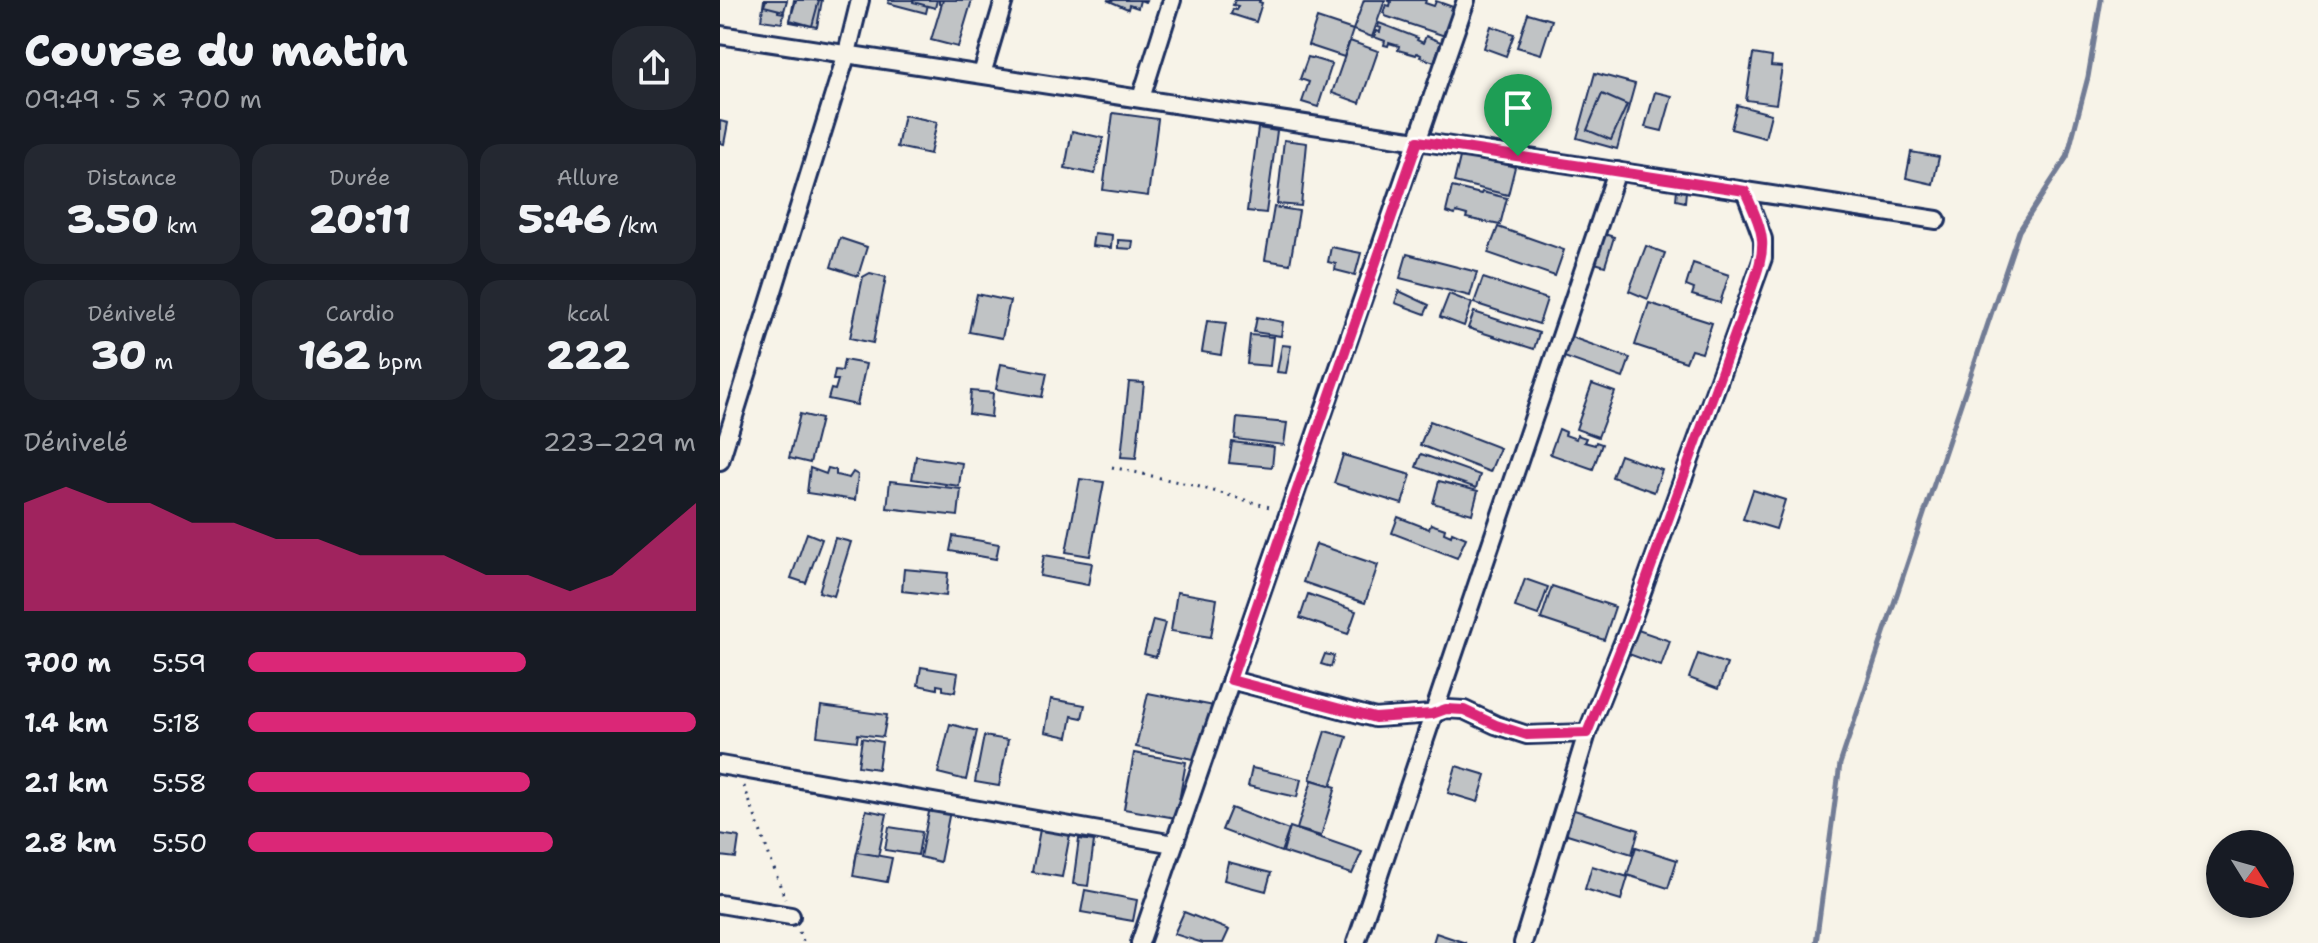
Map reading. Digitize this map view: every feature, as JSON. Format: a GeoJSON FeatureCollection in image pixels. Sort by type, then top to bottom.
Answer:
{"type":"FeatureCollection","features":[{"type":"Feature","properties":{"kind":"street"},"geometry":{"type":"LineString","coordinates":[[720,461],[847,53],[860,0]]}},
{"type":"Feature","properties":{"kind":"street"},"geometry":{"type":"LineString","coordinates":[[982,74],[1004,0]]}},
{"type":"Feature","properties":{"kind":"street"},"geometry":{"type":"LineString","coordinates":[[1141,98],[1172,0]]}},
{"type":"Feature","properties":{"kind":"street"},"geometry":{"type":"LineString","coordinates":[[1140,943],[1466,0]]}},
{"type":"Feature","properties":{"kind":"street"},"geometry":{"type":"LineString","coordinates":[[720,35],[1937,220]]}},
{"type":"Feature","properties":{"kind":"street"},"geometry":{"type":"LineString","coordinates":[[1356,943],[1617,171]]}},
{"type":"Feature","properties":{"kind":"street"},"geometry":{"type":"LineString","coordinates":[[1523,943],[1587,733],[1630,625],[1763,258],[1763,239],[1745,191]]}},
{"type":"Feature","properties":{"kind":"street"},"geometry":{"type":"LineString","coordinates":[[1231,680],[1375,718],[1432,714],[1446,709],[1464,710],[1527,735],[1587,733]]}},
{"type":"Feature","properties":{"kind":"street"},"geometry":{"type":"LineString","coordinates":[[720,765],[1174,844]]}},
{"type":"Feature","properties":{"kind":"street"},"geometry":{"type":"LineString","coordinates":[[720,904],[791,916]]}},
{"type":"Feature","properties":{"kind":"path"},"geometry":{"type":"LineString","coordinates":[[1112,467],[1196,486],[1289,513]]}},
{"type":"Feature","properties":{"kind":"path"},"geometry":{"type":"LineString","coordinates":[[738,769],[791,916],[804,943]]}},
{"type":"Feature","properties":{"kind":"building"},"geometry":{"type":"Polygon","coordinates":[[[764,0],[779,0],[778,12],[784,13],[782,23],[761,20],[764,0]]]}},
{"type":"Feature","properties":{"kind":"building"},"geometry":{"type":"Polygon","coordinates":[[[766,0],[787,0],[784,11],[764,6],[766,0]]]}},
{"type":"Feature","properties":{"kind":"building"},"geometry":{"type":"Polygon","coordinates":[[[794,0],[822,0],[817,27],[790,22],[794,0]]]}},
{"type":"Feature","properties":{"kind":"building"},"geometry":{"type":"Polygon","coordinates":[[[796,0],[819,0],[812,26],[790,20],[796,0]]]}},
{"type":"Feature","properties":{"kind":"building"},"geometry":{"type":"Polygon","coordinates":[[[889,0],[929,0],[926,13],[888,3],[889,0]]]}},
{"type":"Feature","properties":{"kind":"building"},"geometry":{"type":"Polygon","coordinates":[[[913,0],[937,0],[935,8],[913,0]]]}},
{"type":"Feature","properties":{"kind":"building"},"geometry":{"type":"Polygon","coordinates":[[[939,0],[961,0],[960,8],[939,4],[939,0]]]}},
{"type":"Feature","properties":{"kind":"building"},"geometry":{"type":"Polygon","coordinates":[[[943,0],[972,0],[958,47],[931,40],[943,0]]]}},
{"type":"Feature","properties":{"kind":"building"},"geometry":{"type":"Polygon","coordinates":[[[1107,0],[1140,0],[1138,8],[1129,5],[1128,9],[1107,0]]]}},
{"type":"Feature","properties":{"kind":"building"},"geometry":{"type":"Polygon","coordinates":[[[1235,0],[1260,0],[1262,3],[1256,22],[1231,14],[1238,6],[1233,5],[1235,0]]]}},
{"type":"Feature","properties":{"kind":"building"},"geometry":{"type":"Polygon","coordinates":[[[1364,0],[1385,0],[1372,37],[1353,30],[1364,0]]]}},
{"type":"Feature","properties":{"kind":"building"},"geometry":{"type":"Polygon","coordinates":[[[1387,0],[1426,0],[1425,3],[1434,6],[1436,1],[1453,7],[1445,36],[1385,16],[1386,5],[1390,6],[1391,2],[1387,0]]]}},
{"type":"Feature","properties":{"kind":"building"},"geometry":{"type":"Polygon","coordinates":[[[1528,13],[1552,20],[1541,54],[1517,47],[1528,13]]]}},
{"type":"Feature","properties":{"kind":"building"},"geometry":{"type":"Polygon","coordinates":[[[1317,18],[1353,30],[1344,57],[1308,45],[1317,18]]]}},
{"type":"Feature","properties":{"kind":"building"},"geometry":{"type":"Polygon","coordinates":[[[1379,23],[1418,38],[1423,43],[1426,36],[1441,42],[1434,62],[1417,53],[1398,50],[1399,46],[1384,45],[1385,41],[1374,37],[1376,31],[1380,32],[1379,23]]]}},
{"type":"Feature","properties":{"kind":"building"},"geometry":{"type":"Polygon","coordinates":[[[1491,26],[1514,34],[1506,56],[1484,48],[1491,26]]]}},
{"type":"Feature","properties":{"kind":"building"},"geometry":{"type":"Polygon","coordinates":[[[1350,41],[1378,51],[1360,103],[1332,93],[1350,41]]]}},
{"type":"Feature","properties":{"kind":"building"},"geometry":{"type":"Polygon","coordinates":[[[1753,54],[1772,57],[1771,66],[1782,67],[1776,104],[1746,100],[1753,54]]]}},
{"type":"Feature","properties":{"kind":"building"},"geometry":{"type":"Polygon","coordinates":[[[1308,57],[1332,64],[1318,107],[1302,102],[1309,82],[1300,79],[1308,57]]]}},
{"type":"Feature","properties":{"kind":"building"},"geometry":{"type":"Polygon","coordinates":[[[1595,73],[1635,84],[1617,149],[1577,138],[1595,73]]]}},
{"type":"Feature","properties":{"kind":"building"},"geometry":{"type":"Polygon","coordinates":[[[1655,92],[1672,96],[1662,131],[1645,127],[1655,92]]]}},
{"type":"Feature","properties":{"kind":"building"},"geometry":{"type":"Polygon","coordinates":[[[1602,94],[1627,105],[1611,140],[1587,130],[1602,94]]]}},
{"type":"Feature","properties":{"kind":"building"},"geometry":{"type":"Polygon","coordinates":[[[1737,105],[1771,114],[1765,138],[1731,129],[1737,105]]]}},
{"type":"Feature","properties":{"kind":"building"},"geometry":{"type":"Polygon","coordinates":[[[1113,113],[1158,119],[1148,196],[1103,190],[1113,113]]]}},
{"type":"Feature","properties":{"kind":"building"},"geometry":{"type":"Polygon","coordinates":[[[904,115],[937,122],[930,154],[897,147],[904,115]]]}},
{"type":"Feature","properties":{"kind":"building"},"geometry":{"type":"Polygon","coordinates":[[[720,121],[728,123],[724,144],[720,143],[720,121]]]}},
{"type":"Feature","properties":{"kind":"building"},"geometry":{"type":"Polygon","coordinates":[[[1258,128],[1277,131],[1266,213],[1247,211],[1258,128]]]}},
{"type":"Feature","properties":{"kind":"building"},"geometry":{"type":"Polygon","coordinates":[[[1072,131],[1103,138],[1095,174],[1065,168],[1072,131]]]}},
{"type":"Feature","properties":{"kind":"building"},"geometry":{"type":"Polygon","coordinates":[[[1284,140],[1307,143],[1301,206],[1277,204],[1284,140]]]}},
{"type":"Feature","properties":{"kind":"building"},"geometry":{"type":"Polygon","coordinates":[[[1911,152],[1939,157],[1933,184],[1906,178],[1911,152]]]}},
{"type":"Feature","properties":{"kind":"building"},"geometry":{"type":"Polygon","coordinates":[[[1461,153],[1515,167],[1508,195],[1454,182],[1461,153]]]}},
{"type":"Feature","properties":{"kind":"building"},"geometry":{"type":"Polygon","coordinates":[[[1452,187],[1507,198],[1500,225],[1446,212],[1452,187]]]}},
{"type":"Feature","properties":{"kind":"building"},"geometry":{"type":"Polygon","coordinates":[[[1677,189],[1686,191],[1685,202],[1676,200],[1677,189]]]}},
{"type":"Feature","properties":{"kind":"building"},"geometry":{"type":"Polygon","coordinates":[[[1274,207],[1299,211],[1290,264],[1265,260],[1274,207]]]}},
{"type":"Feature","properties":{"kind":"building"},"geometry":{"type":"Polygon","coordinates":[[[1498,227],[1564,250],[1555,276],[1488,253],[1498,227]]]}},
{"type":"Feature","properties":{"kind":"building"},"geometry":{"type":"Polygon","coordinates":[[[1094,233],[1112,235],[1111,248],[1092,246],[1094,233]]]}},
{"type":"Feature","properties":{"kind":"building"},"geometry":{"type":"Polygon","coordinates":[[[1604,234],[1614,237],[1605,266],[1595,263],[1604,234]]]}},
{"type":"Feature","properties":{"kind":"building"},"geometry":{"type":"Polygon","coordinates":[[[840,238],[867,247],[858,276],[831,267],[840,238]]]}},
{"type":"Feature","properties":{"kind":"building"},"geometry":{"type":"Polygon","coordinates":[[[1118,240],[1133,241],[1132,249],[1118,248],[1118,240]]]}},
{"type":"Feature","properties":{"kind":"building"},"geometry":{"type":"Polygon","coordinates":[[[1646,246],[1665,253],[1648,299],[1629,291],[1646,246]]]}},
{"type":"Feature","properties":{"kind":"building"},"geometry":{"type":"Polygon","coordinates":[[[1331,247],[1361,253],[1355,275],[1335,270],[1336,264],[1328,262],[1331,247]]]}},
{"type":"Feature","properties":{"kind":"building"},"geometry":{"type":"Polygon","coordinates":[[[1407,254],[1477,272],[1470,296],[1400,278],[1407,254]]]}},
{"type":"Feature","properties":{"kind":"building"},"geometry":{"type":"Polygon","coordinates":[[[1693,263],[1729,275],[1720,303],[1692,295],[1694,289],[1686,286],[1693,263]]]}},
{"type":"Feature","properties":{"kind":"building"},"geometry":{"type":"Polygon","coordinates":[[[870,273],[886,277],[873,343],[850,338],[863,277],[870,273]]]}},
{"type":"Feature","properties":{"kind":"building"},"geometry":{"type":"Polygon","coordinates":[[[1483,278],[1547,299],[1539,324],[1474,303],[1483,278]]]}},
{"type":"Feature","properties":{"kind":"building"},"geometry":{"type":"Polygon","coordinates":[[[1399,291],[1429,305],[1425,314],[1395,303],[1399,291]]]}},
{"type":"Feature","properties":{"kind":"building"},"geometry":{"type":"Polygon","coordinates":[[[977,294],[1010,301],[1002,338],[969,332],[977,294]]]}},
{"type":"Feature","properties":{"kind":"building"},"geometry":{"type":"Polygon","coordinates":[[[1449,294],[1472,303],[1464,326],[1440,317],[1449,294]]]}},
{"type":"Feature","properties":{"kind":"building"},"geometry":{"type":"Polygon","coordinates":[[[1649,303],[1712,323],[1702,353],[1691,350],[1686,362],[1635,345],[1649,303]]]}},
{"type":"Feature","properties":{"kind":"building"},"geometry":{"type":"Polygon","coordinates":[[[1474,312],[1539,333],[1534,349],[1468,328],[1474,312]]]}},
{"type":"Feature","properties":{"kind":"building"},"geometry":{"type":"Polygon","coordinates":[[[1257,317],[1283,322],[1281,336],[1254,332],[1257,317]]]}},
{"type":"Feature","properties":{"kind":"building"},"geometry":{"type":"Polygon","coordinates":[[[1207,321],[1226,323],[1221,355],[1202,352],[1207,321]]]}},
{"type":"Feature","properties":{"kind":"building"},"geometry":{"type":"Polygon","coordinates":[[[1250,335],[1273,337],[1270,366],[1247,364],[1250,335]]]}},
{"type":"Feature","properties":{"kind":"building"},"geometry":{"type":"Polygon","coordinates":[[[1571,337],[1630,358],[1623,378],[1564,357],[1571,337]]]}},
{"type":"Feature","properties":{"kind":"building"},"geometry":{"type":"Polygon","coordinates":[[[1282,345],[1291,346],[1286,373],[1277,372],[1282,345]]]}},
{"type":"Feature","properties":{"kind":"building"},"geometry":{"type":"Polygon","coordinates":[[[844,360],[866,364],[857,405],[828,399],[838,380],[833,380],[835,370],[842,371],[844,360]]]}},
{"type":"Feature","properties":{"kind":"building"},"geometry":{"type":"Polygon","coordinates":[[[1001,364],[1047,373],[1042,397],[996,389],[1001,364]]]}},
{"type":"Feature","properties":{"kind":"building"},"geometry":{"type":"Polygon","coordinates":[[[1129,382],[1144,383],[1136,458],[1121,457],[1129,382]]]}},
{"type":"Feature","properties":{"kind":"building"},"geometry":{"type":"Polygon","coordinates":[[[1592,384],[1615,392],[1598,437],[1576,429],[1592,384]]]}},
{"type":"Feature","properties":{"kind":"building"},"geometry":{"type":"Polygon","coordinates":[[[971,391],[993,393],[991,417],[969,414],[971,391]]]}},
{"type":"Feature","properties":{"kind":"building"},"geometry":{"type":"Polygon","coordinates":[[[800,414],[821,419],[810,463],[789,458],[800,414]]]}},
{"type":"Feature","properties":{"kind":"building"},"geometry":{"type":"Polygon","coordinates":[[[1237,418],[1287,423],[1284,445],[1235,439],[1237,418]]]}},
{"type":"Feature","properties":{"kind":"building"},"geometry":{"type":"Polygon","coordinates":[[[1430,421],[1500,448],[1490,472],[1420,445],[1430,421]]]}},
{"type":"Feature","properties":{"kind":"building"},"geometry":{"type":"Polygon","coordinates":[[[1559,429],[1576,439],[1577,435],[1586,438],[1584,442],[1602,444],[1593,469],[1550,454],[1559,429]]]}},
{"type":"Feature","properties":{"kind":"building"},"geometry":{"type":"Polygon","coordinates":[[[1232,442],[1274,447],[1272,467],[1229,463],[1232,442]]]}},
{"type":"Feature","properties":{"kind":"building"},"geometry":{"type":"Polygon","coordinates":[[[1421,454],[1480,475],[1476,488],[1416,467],[1421,454]]]}},
{"type":"Feature","properties":{"kind":"building"},"geometry":{"type":"Polygon","coordinates":[[[1343,455],[1411,475],[1402,504],[1334,483],[1343,455]]]}},
{"type":"Feature","properties":{"kind":"building"},"geometry":{"type":"Polygon","coordinates":[[[1620,455],[1662,470],[1654,492],[1612,477],[1620,455]]]}},
{"type":"Feature","properties":{"kind":"building"},"geometry":{"type":"Polygon","coordinates":[[[916,456],[962,463],[959,486],[912,479],[916,456]]]}},
{"type":"Feature","properties":{"kind":"building"},"geometry":{"type":"Polygon","coordinates":[[[810,468],[826,474],[828,468],[836,470],[836,475],[849,478],[853,472],[858,475],[855,500],[807,493],[810,468]]]}},
{"type":"Feature","properties":{"kind":"building"},"geometry":{"type":"Polygon","coordinates":[[[1080,479],[1104,482],[1090,556],[1066,552],[1080,479]]]}},
{"type":"Feature","properties":{"kind":"building"},"geometry":{"type":"Polygon","coordinates":[[[890,481],[961,489],[958,516],[887,508],[890,481]]]}},
{"type":"Feature","properties":{"kind":"building"},"geometry":{"type":"Polygon","coordinates":[[[1439,481],[1478,491],[1472,514],[1433,503],[1439,481]]]}},
{"type":"Feature","properties":{"kind":"building"},"geometry":{"type":"Polygon","coordinates":[[[1753,490],[1785,500],[1776,529],[1743,519],[1753,490]]]}},
{"type":"Feature","properties":{"kind":"building"},"geometry":{"type":"Polygon","coordinates":[[[1398,517],[1429,529],[1431,524],[1445,529],[1444,533],[1451,536],[1452,532],[1466,538],[1457,558],[1392,533],[1398,517]]]}},
{"type":"Feature","properties":{"kind":"building"},"geometry":{"type":"Polygon","coordinates":[[[807,533],[822,539],[806,583],[791,578],[807,533]]]}},
{"type":"Feature","properties":{"kind":"building"},"geometry":{"type":"Polygon","coordinates":[[[953,536],[999,544],[996,559],[950,551],[953,536]]]}},
{"type":"Feature","properties":{"kind":"building"},"geometry":{"type":"Polygon","coordinates":[[[835,538],[851,542],[834,596],[819,592],[835,538]]]}},
{"type":"Feature","properties":{"kind":"building"},"geometry":{"type":"Polygon","coordinates":[[[1316,544],[1378,565],[1365,603],[1303,582],[1316,544]]]}},
{"type":"Feature","properties":{"kind":"building"},"geometry":{"type":"Polygon","coordinates":[[[1044,555],[1092,563],[1088,585],[1040,576],[1044,555]]]}},
{"type":"Feature","properties":{"kind":"building"},"geometry":{"type":"Polygon","coordinates":[[[904,569],[948,573],[946,596],[902,591],[904,569]]]}},
{"type":"Feature","properties":{"kind":"building"},"geometry":{"type":"Polygon","coordinates":[[[1525,579],[1548,587],[1538,615],[1515,607],[1525,579]]]}},
{"type":"Feature","properties":{"kind":"building"},"geometry":{"type":"Polygon","coordinates":[[[1552,586],[1615,607],[1604,640],[1541,619],[1552,586]]]}},
{"type":"Feature","properties":{"kind":"building"},"geometry":{"type":"Polygon","coordinates":[[[1177,592],[1217,599],[1211,637],[1171,631],[1177,592]]]}},
{"type":"Feature","properties":{"kind":"building"},"geometry":{"type":"Polygon","coordinates":[[[1308,594],[1356,611],[1348,634],[1300,618],[1308,594]]]}},
{"type":"Feature","properties":{"kind":"building"},"geometry":{"type":"Polygon","coordinates":[[[1153,620],[1165,623],[1156,657],[1144,654],[1153,620]]]}},
{"type":"Feature","properties":{"kind":"building"},"geometry":{"type":"Polygon","coordinates":[[[1635,629],[1670,641],[1661,666],[1626,653],[1635,629]]]}},
{"type":"Feature","properties":{"kind":"building"},"geometry":{"type":"Polygon","coordinates":[[[1325,654],[1334,656],[1331,667],[1321,664],[1325,654]]]}},
{"type":"Feature","properties":{"kind":"building"},"geometry":{"type":"Polygon","coordinates":[[[1698,654],[1727,664],[1718,689],[1689,678],[1698,654]]]}},
{"type":"Feature","properties":{"kind":"building"},"geometry":{"type":"Polygon","coordinates":[[[921,667],[958,673],[955,692],[943,690],[943,686],[937,685],[937,689],[918,685],[921,667]]]}},
{"type":"Feature","properties":{"kind":"building"},"geometry":{"type":"Polygon","coordinates":[[[1148,693],[1214,706],[1202,761],[1136,747],[1148,693]]]}},
{"type":"Feature","properties":{"kind":"building"},"geometry":{"type":"Polygon","coordinates":[[[1051,699],[1085,705],[1082,718],[1072,716],[1068,737],[1045,732],[1051,699]]]}},
{"type":"Feature","properties":{"kind":"building"},"geometry":{"type":"Polygon","coordinates":[[[821,706],[887,715],[883,737],[858,734],[857,741],[817,736],[821,706]]]}},
{"type":"Feature","properties":{"kind":"building"},"geometry":{"type":"Polygon","coordinates":[[[950,724],[977,731],[966,780],[938,773],[950,724]]]}},
{"type":"Feature","properties":{"kind":"building"},"geometry":{"type":"Polygon","coordinates":[[[1325,731],[1347,737],[1331,786],[1310,779],[1325,731]]]}},
{"type":"Feature","properties":{"kind":"building"},"geometry":{"type":"Polygon","coordinates":[[[984,736],[1008,740],[999,786],[975,782],[984,736]]]}},
{"type":"Feature","properties":{"kind":"building"},"geometry":{"type":"Polygon","coordinates":[[[862,738],[882,742],[878,769],[858,766],[862,738]]]}},
{"type":"Feature","properties":{"kind":"building"},"geometry":{"type":"Polygon","coordinates":[[[1134,753],[1186,762],[1176,818],[1124,809],[1134,753]]]}},
{"type":"Feature","properties":{"kind":"building"},"geometry":{"type":"Polygon","coordinates":[[[1456,766],[1486,775],[1478,802],[1448,793],[1456,766]]]}},
{"type":"Feature","properties":{"kind":"building"},"geometry":{"type":"Polygon","coordinates":[[[1252,768],[1301,779],[1297,797],[1248,786],[1252,768]]]}},
{"type":"Feature","properties":{"kind":"building"},"geometry":{"type":"Polygon","coordinates":[[[1312,780],[1336,787],[1321,836],[1297,829],[1312,780]]]}},
{"type":"Feature","properties":{"kind":"building"},"geometry":{"type":"Polygon","coordinates":[[[930,807],[950,811],[940,862],[920,857],[930,807]]]}},
{"type":"Feature","properties":{"kind":"building"},"geometry":{"type":"Polygon","coordinates":[[[1231,808],[1289,830],[1281,852],[1222,830],[1231,808]]]}},
{"type":"Feature","properties":{"kind":"building"},"geometry":{"type":"Polygon","coordinates":[[[1571,809],[1639,830],[1632,854],[1564,833],[1571,809]]]}},
{"type":"Feature","properties":{"kind":"building"},"geometry":{"type":"Polygon","coordinates":[[[866,810],[887,814],[876,866],[855,862],[866,810]]]}},
{"type":"Feature","properties":{"kind":"building"},"geometry":{"type":"Polygon","coordinates":[[[1041,824],[1071,829],[1062,877],[1032,872],[1041,824]]]}},
{"type":"Feature","properties":{"kind":"building"},"geometry":{"type":"Polygon","coordinates":[[[889,827],[922,832],[918,855],[885,850],[889,827]]]}},
{"type":"Feature","properties":{"kind":"building"},"geometry":{"type":"Polygon","coordinates":[[[1290,827],[1362,852],[1352,874],[1283,852],[1290,827]]]}},
{"type":"Feature","properties":{"kind":"building"},"geometry":{"type":"Polygon","coordinates":[[[720,834],[739,837],[736,858],[720,856],[720,834]]]}},
{"type":"Feature","properties":{"kind":"building"},"geometry":{"type":"Polygon","coordinates":[[[1079,839],[1094,841],[1088,886],[1073,884],[1079,839]]]}},
{"type":"Feature","properties":{"kind":"building"},"geometry":{"type":"Polygon","coordinates":[[[1636,847],[1677,860],[1668,888],[1627,875],[1636,847]]]}},
{"type":"Feature","properties":{"kind":"building"},"geometry":{"type":"Polygon","coordinates":[[[857,852],[892,858],[887,882],[853,876],[857,852]]]}},
{"type":"Feature","properties":{"kind":"building"},"geometry":{"type":"Polygon","coordinates":[[[1228,862],[1271,873],[1266,891],[1224,880],[1228,862]]]}},
{"type":"Feature","properties":{"kind":"building"},"geometry":{"type":"Polygon","coordinates":[[[1592,866],[1628,877],[1621,900],[1585,889],[1592,866]]]}},
{"type":"Feature","properties":{"kind":"building"},"geometry":{"type":"Polygon","coordinates":[[[1085,890],[1137,900],[1133,921],[1081,912],[1085,890]]]}},
{"type":"Feature","properties":{"kind":"building"},"geometry":{"type":"Polygon","coordinates":[[[1184,912],[1229,930],[1223,943],[1203,943],[1174,934],[1184,912]]]}},
{"type":"Feature","properties":{"kind":"building"},"geometry":{"type":"Polygon","coordinates":[[[1436,933],[1466,943],[1433,943],[1436,933]]]}},
{"type":"Feature","properties":{"kind":"waterway"},"geometry":{"type":"LineString","coordinates":[[1816,943],[1840,764],[2019,231],[2067,157],[2088,77],[2101,0]]}},
{"type":"Feature","properties":{"kind":"route"},"geometry":{"type":"LineString","coordinates":[[1418,141],[1518,156],[1745,191],[1763,239],[1763,258],[1630,625],[1587,733],[1527,735],[1464,710],[1446,709],[1432,714],[1375,718],[1231,680],[1418,141]]}}]}
